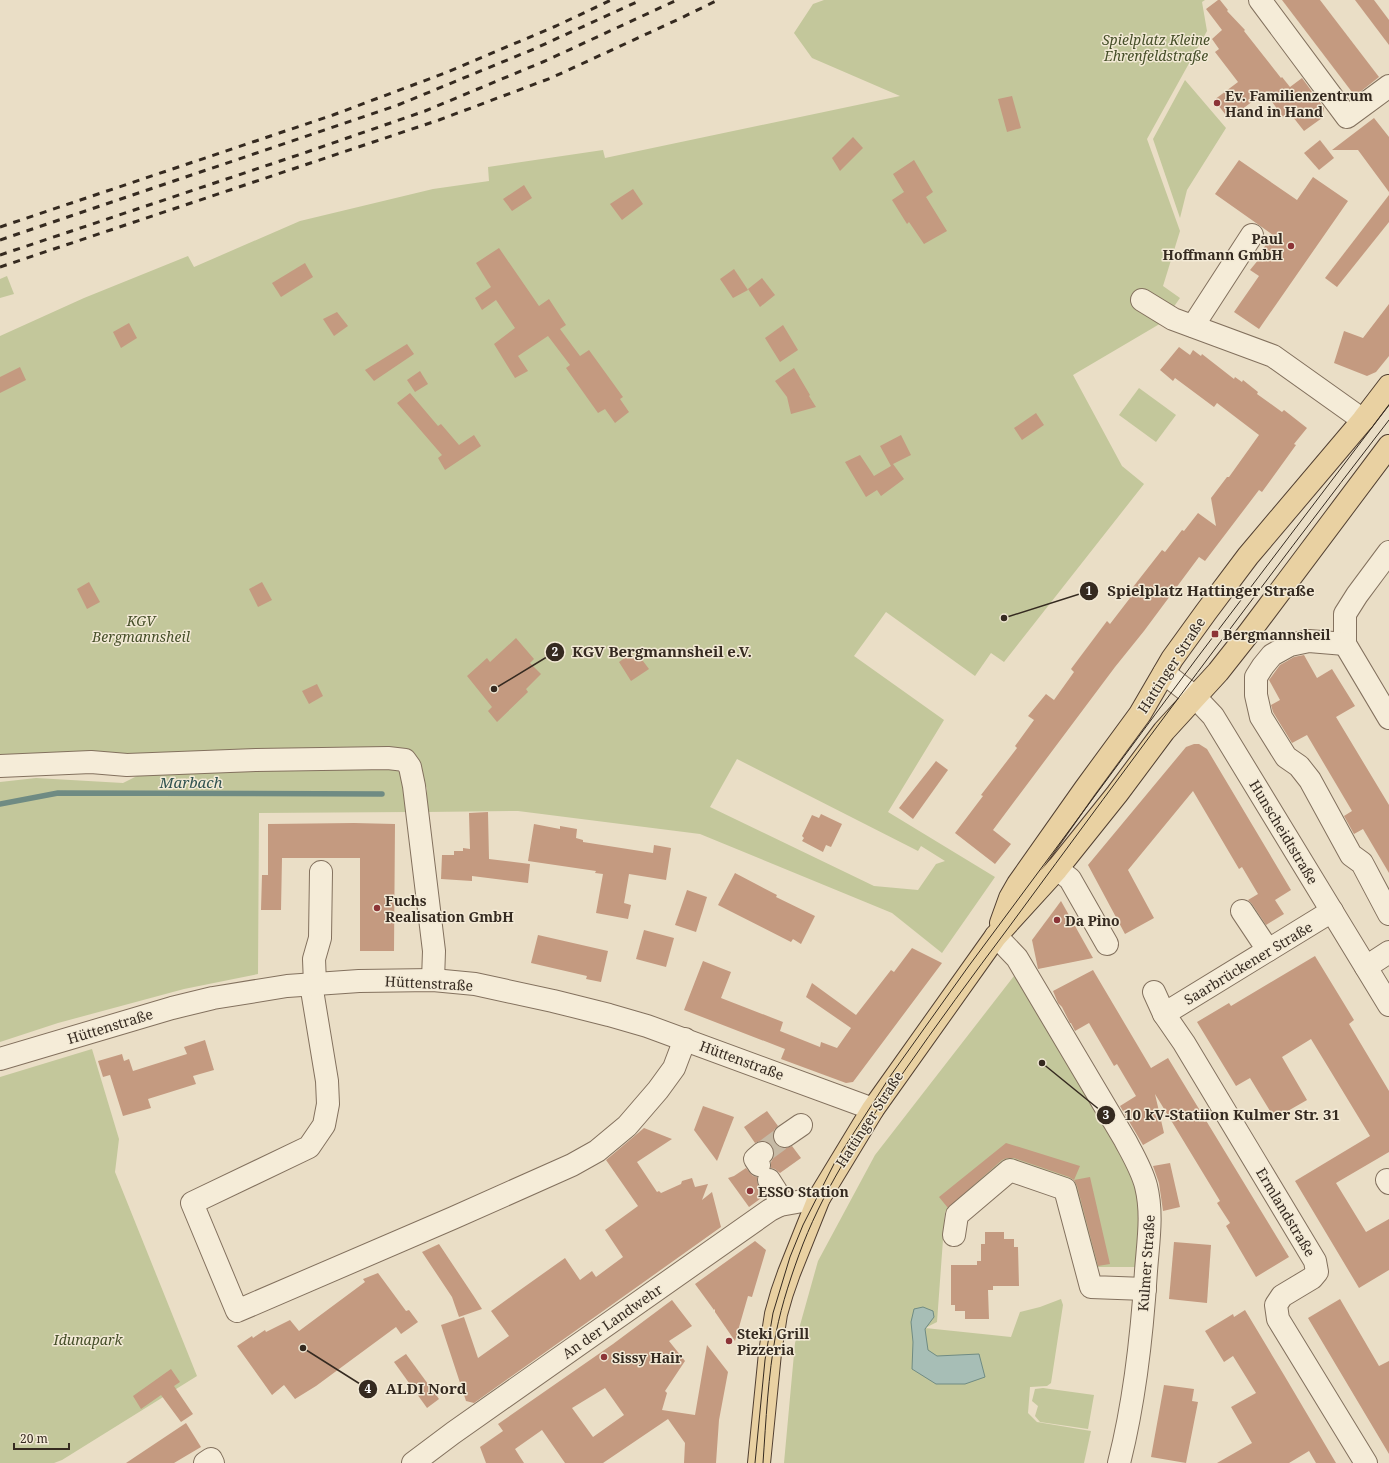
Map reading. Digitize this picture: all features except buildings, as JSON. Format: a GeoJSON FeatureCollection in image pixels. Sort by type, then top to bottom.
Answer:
{"type":"FeatureCollection","features":[{"type":"Feature","properties":{"kind":"main road","name":"Hattinger Straße"},"geometry":{"type":"LineString","coordinates":[[996,936],[1010,898],[1038,856],[1140,714],[1189,634],[1248,556],[1363,420],[1389,386]]}},
{"type":"Feature","properties":{"kind":"main road","name":"Hattinger Straße"},"geometry":{"type":"LineString","coordinates":[[759,1463],[766,1377],[776,1314],[789,1273],[819,1198],[872,1109],[996,936],[1057,870],[1164,731],[1218,672],[1389,446]]}},
{"type":"Feature","properties":{"kind":"main road"},"geometry":{"type":"LineString","coordinates":[[1038,856],[1057,870]]}},
{"type":"Feature","properties":{"kind":"street"},"geometry":{"type":"LineString","coordinates":[[1260,0],[1347,118],[1389,86]]}},
{"type":"Feature","properties":{"kind":"street"},"geometry":{"type":"LineString","coordinates":[[1193,326],[1252,235]]}},
{"type":"Feature","properties":{"kind":"street"},"geometry":{"type":"LineString","coordinates":[[1142,300],[1173,319],[1272,356],[1363,420]]}},
{"type":"Feature","properties":{"kind":"street"},"geometry":{"type":"LineString","coordinates":[[1389,552],[1357,595],[1345,614],[1345,644],[1389,718]]}},
{"type":"Feature","properties":{"kind":"street"},"geometry":{"type":"LineString","coordinates":[[1345,644],[1309,640],[1290,645],[1272,656],[1263,666],[1256,677],[1256,695],[1261,717],[1286,757],[1299,766],[1310,780],[1351,854],[1362,863],[1389,914]]}},
{"type":"Feature","properties":{"kind":"street","name":"Hunscheidtstraße"},"geometry":{"type":"LineString","coordinates":[[1164,673],[1195,697],[1213,716],[1389,1005]]}},
{"type":"Feature","properties":{"kind":"street"},"geometry":{"type":"LineString","coordinates":[[0,766],[91,762],[127,765],[256,760],[388,758],[405,760],[410,767],[414,786],[434,950],[433,980]]}},
{"type":"Feature","properties":{"kind":"street"},"geometry":{"type":"LineString","coordinates":[[1057,870],[1070,879],[1108,944]]}},
{"type":"Feature","properties":{"kind":"street"},"geometry":{"type":"LineString","coordinates":[[321,872],[320,938],[314,959],[313,984],[327,1081],[328,1104],[324,1125],[309,1146],[192,1203],[237,1311],[572,1165],[597,1150],[627,1126],[658,1090],[674,1068],[685,1039]]}},
{"type":"Feature","properties":{"kind":"street"},"geometry":{"type":"LineString","coordinates":[[1242,911],[1268,950]]}},
{"type":"Feature","properties":{"kind":"street","name":"Saarbrückener Straße"},"geometry":{"type":"LineString","coordinates":[[1164,1014],[1332,911]]}},
{"type":"Feature","properties":{"kind":"street","name":"Kulmer Straße"},"geometry":{"type":"LineString","coordinates":[[996,936],[1017,958],[1099,1095],[1140,1169],[1146,1186],[1150,1219],[1136,1382],[1128,1428],[1119,1463]]}},
{"type":"Feature","properties":{"kind":"street"},"geometry":{"type":"LineString","coordinates":[[1366,967],[1389,952]]}},
{"type":"Feature","properties":{"kind":"street","name":"Hüttenstraße"},"geometry":{"type":"LineString","coordinates":[[0,1059],[172,1008],[251,991],[313,984],[360,981],[433,980],[475,984],[617,1017],[685,1039],[872,1109]]}},
{"type":"Feature","properties":{"kind":"street","name":"Ermlandstraße"},"geometry":{"type":"LineString","coordinates":[[1154,992],[1164,1014],[1184,1043],[1315,1260],[1317,1272],[1312,1278],[1282,1296],[1276,1305],[1278,1319],[1366,1463]]}},
{"type":"Feature","properties":{"kind":"street"},"geometry":{"type":"LineString","coordinates":[[763,1166],[776,1191],[780,1205]]}},
{"type":"Feature","properties":{"kind":"street"},"geometry":{"type":"LineString","coordinates":[[954,1235],[957,1214],[1010,1170],[1065,1189],[1092,1287],[1145,1289]]}},
{"type":"Feature","properties":{"kind":"street","name":"An der Landwehr"},"geometry":{"type":"LineString","coordinates":[[412,1463],[472,1419],[762,1216],[780,1205],[819,1198]]}},
{"type":"Feature","properties":{"kind":"street"},"geometry":{"type":"LineString","coordinates":[[205,1463],[211,1459],[213,1463]]}},
{"type":"Feature","properties":{"kind":"green space"},"geometry":{"type":"Polygon","coordinates":[[[824,0],[1205,0],[1202,2],[1207,31],[1147,139],[1180,231],[1163,286],[1180,298],[1163,322],[1073,375],[1122,466],[1144,484],[1004,662],[991,653],[975,676],[886,612],[854,656],[944,720],[888,812],[995,877],[942,953],[892,913],[700,834],[518,811],[426,812],[427,789],[415,754],[405,752],[0,757],[0,336],[84,298],[188,256],[194,267],[300,221],[433,189],[489,181],[488,167],[603,150],[605,158],[900,96],[812,58],[794,33],[813,4],[824,0]],[[737,759],[710,807],[874,886],[918,890],[936,864],[945,861],[921,846],[918,851],[737,759]]]}},
{"type":"Feature","properties":{"kind":"green space"},"geometry":{"type":"Polygon","coordinates":[[[1185,80],[1226,128],[1187,190],[1180,218],[1153,139],[1185,80]]]}},
{"type":"Feature","properties":{"kind":"green space"},"geometry":{"type":"Polygon","coordinates":[[[7,276],[14,294],[0,298],[0,279],[7,276]]]}},
{"type":"Feature","properties":{"kind":"green space"},"geometry":{"type":"Polygon","coordinates":[[[1139,388],[1176,415],[1156,442],[1119,415],[1139,388]]]}},
{"type":"Feature","properties":{"kind":"green space"},"geometry":{"type":"Polygon","coordinates":[[[388,766],[400,772],[410,812],[259,813],[258,974],[184,989],[58,1023],[0,1042],[0,782],[36,778],[123,783],[147,771],[388,766]]]}},
{"type":"Feature","properties":{"kind":"green space"},"geometry":{"type":"Polygon","coordinates":[[[1014,976],[1101,1115],[1132,1169],[1140,1195],[1139,1267],[1096,1267],[1074,1180],[1009,1159],[945,1212],[937,1322],[925,1328],[1011,1337],[1020,1312],[1040,1307],[1061,1299],[1063,1305],[1051,1383],[1047,1386],[1030,1387],[1028,1413],[1037,1422],[1091,1431],[1084,1463],[784,1463],[795,1343],[818,1261],[875,1155],[1014,976]]]}},
{"type":"Feature","properties":{"kind":"green space","name":"Idunapark"},"geometry":{"type":"Polygon","coordinates":[[[92,1049],[119,1139],[115,1172],[197,1376],[62,1460],[54,1463],[0,1463],[0,1077],[92,1049]]]}},
{"type":"Feature","properties":{"kind":"green space"},"geometry":{"type":"Polygon","coordinates":[[[1043,1388],[1094,1395],[1088,1429],[1040,1422],[1035,1416],[1038,1406],[1032,1401],[1035,1389],[1043,1388]]]}},
{"type":"Feature","properties":{"kind":"water"},"geometry":{"type":"Polygon","coordinates":[[[923,1307],[933,1311],[934,1317],[925,1329],[928,1350],[937,1356],[979,1354],[985,1377],[965,1384],[936,1384],[912,1369],[913,1342],[911,1322],[914,1309],[923,1307]]]}},
{"type":"Feature","properties":{"kind":"waterway","name":"Marbach"},"geometry":{"type":"LineString","coordinates":[[0,804],[58,793],[382,794]]}},
{"type":"Feature","properties":{"kind":"tunnel"},"geometry":{"type":"LineString","coordinates":[[762,1153],[785,1136]]}},
{"type":"Feature","properties":{"kind":"tram line"},"geometry":{"type":"LineString","coordinates":[[755,1463],[765,1360],[773,1313],[790,1257],[803,1225],[835,1162],[891,1075],[968,967],[1197,658],[1389,405]]}},
{"type":"Feature","properties":{"kind":"tram line"},"geometry":{"type":"LineString","coordinates":[[763,1463],[771,1365],[778,1322],[791,1277],[803,1244],[823,1199],[835,1177],[861,1134],[889,1093],[969,981],[1198,672],[1389,420]]}},
{"type":"Feature","properties":{"kind":"railway"},"geometry":{"type":"LineString","coordinates":[[0,227],[333,115],[445,73],[556,26],[611,0]]}},
{"type":"Feature","properties":{"kind":"railway"},"geometry":{"type":"LineString","coordinates":[[0,240],[398,105],[534,49],[641,0]]}},
{"type":"Feature","properties":{"kind":"railway"},"geometry":{"type":"LineString","coordinates":[[0,255],[425,111],[545,61],[677,0]]}},
{"type":"Feature","properties":{"kind":"railway"},"geometry":{"type":"LineString","coordinates":[[0,267],[439,120],[551,78],[718,0]]}},
{"type":"Feature","properties":{"kind":"place","name":"Ev. Familienzentrum Hand in Hand"},"geometry":{"type":"Point","coordinates":[1217,103]}},
{"type":"Feature","properties":{"kind":"place","name":"Paul Hoffmann GmbH"},"geometry":{"type":"Point","coordinates":[1291,246]}},
{"type":"Feature","properties":{"kind":"place","name":"Spielplatz Hattinger Straße"},"geometry":{"type":"Point","coordinates":[1004,618]}},
{"type":"Feature","properties":{"kind":"place","name":"Bergmannsheil"},"geometry":{"type":"Point","coordinates":[1215,634]}},
{"type":"Feature","properties":{"kind":"place","name":"KGV Bergmannsheil e.V."},"geometry":{"type":"Point","coordinates":[494,689]}},
{"type":"Feature","properties":{"kind":"place","name":"Fuchs Realisation GmbH"},"geometry":{"type":"Point","coordinates":[377,908]}},
{"type":"Feature","properties":{"kind":"place","name":"Da Pino"},"geometry":{"type":"Point","coordinates":[1057,920]}},
{"type":"Feature","properties":{"kind":"place","name":"10 kV-Statiion Kulmer Str. 31"},"geometry":{"type":"Point","coordinates":[1042,1063]}},
{"type":"Feature","properties":{"kind":"place","name":"ESSO Station"},"geometry":{"type":"Point","coordinates":[750,1191]}},
{"type":"Feature","properties":{"kind":"place","name":"Steki Grill Pizzeria"},"geometry":{"type":"Point","coordinates":[729,1341]}},
{"type":"Feature","properties":{"kind":"place","name":"ALDI Nord"},"geometry":{"type":"Point","coordinates":[303,1348]}},
{"type":"Feature","properties":{"kind":"place","name":"Sissy Hair"},"geometry":{"type":"Point","coordinates":[604,1357]}},
{"type":"Feature","properties":{"kind":"park label","name":"Spielplatz Kleine Ehrenfeldstraße"},"geometry":{"type":"Point","coordinates":[1156,48]}},
{"type":"Feature","properties":{"kind":"park label","name":"KGV Bergmannsheil"},"geometry":{"type":"Point","coordinates":[141,628]}}]}
